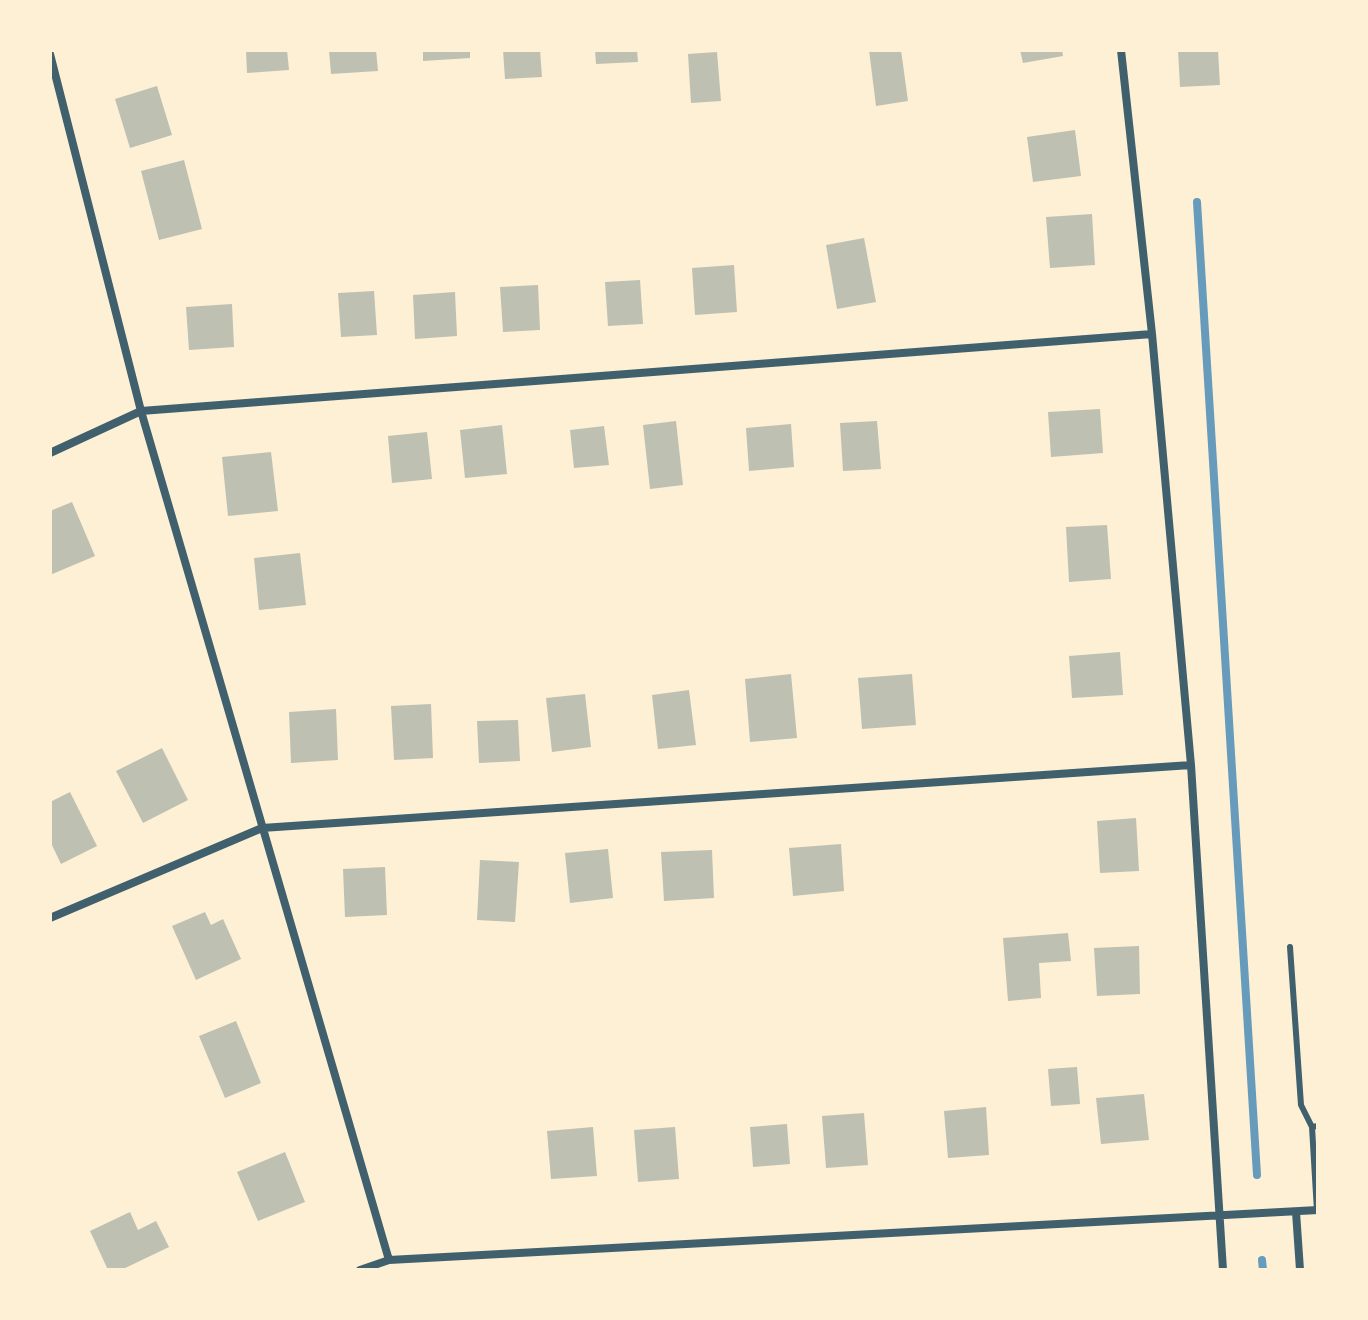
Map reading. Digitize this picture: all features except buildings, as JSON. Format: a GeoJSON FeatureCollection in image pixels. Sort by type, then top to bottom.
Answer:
{"type":"FeatureCollection","features":[{"type":"Feature","properties":{"kind":"street"},"geometry":{"type":"LineString","coordinates":[[1121,50],[1152,334],[1191,765],[1223,1270]]}},
{"type":"Feature","properties":{"kind":"street"},"geometry":{"type":"LineString","coordinates":[[50,54],[141,411],[389,1260]]}},
{"type":"Feature","properties":{"kind":"street"},"geometry":{"type":"LineString","coordinates":[[50,453],[141,411],[1152,334]]}},
{"type":"Feature","properties":{"kind":"street"},"geometry":{"type":"LineString","coordinates":[[50,918],[262,828],[1191,765]]}},
{"type":"Feature","properties":{"kind":"street"},"geometry":{"type":"LineString","coordinates":[[360,1270],[389,1260],[1317,1210]]}},
{"type":"Feature","properties":{"kind":"street"},"geometry":{"type":"LineString","coordinates":[[1296,1212],[1300,1270]]}},
{"type":"Feature","properties":{"kind":"lane"},"geometry":{"type":"LineString","coordinates":[[1290,947],[1301,1105],[1315,1127],[1317,1210]]}},
{"type":"Feature","properties":{"kind":"waterway"},"geometry":{"type":"LineString","coordinates":[[1197,202],[1257,1175]]}},
{"type":"Feature","properties":{"kind":"waterway"},"geometry":{"type":"LineString","coordinates":[[1262,1260],[1263,1270]]}}]}
